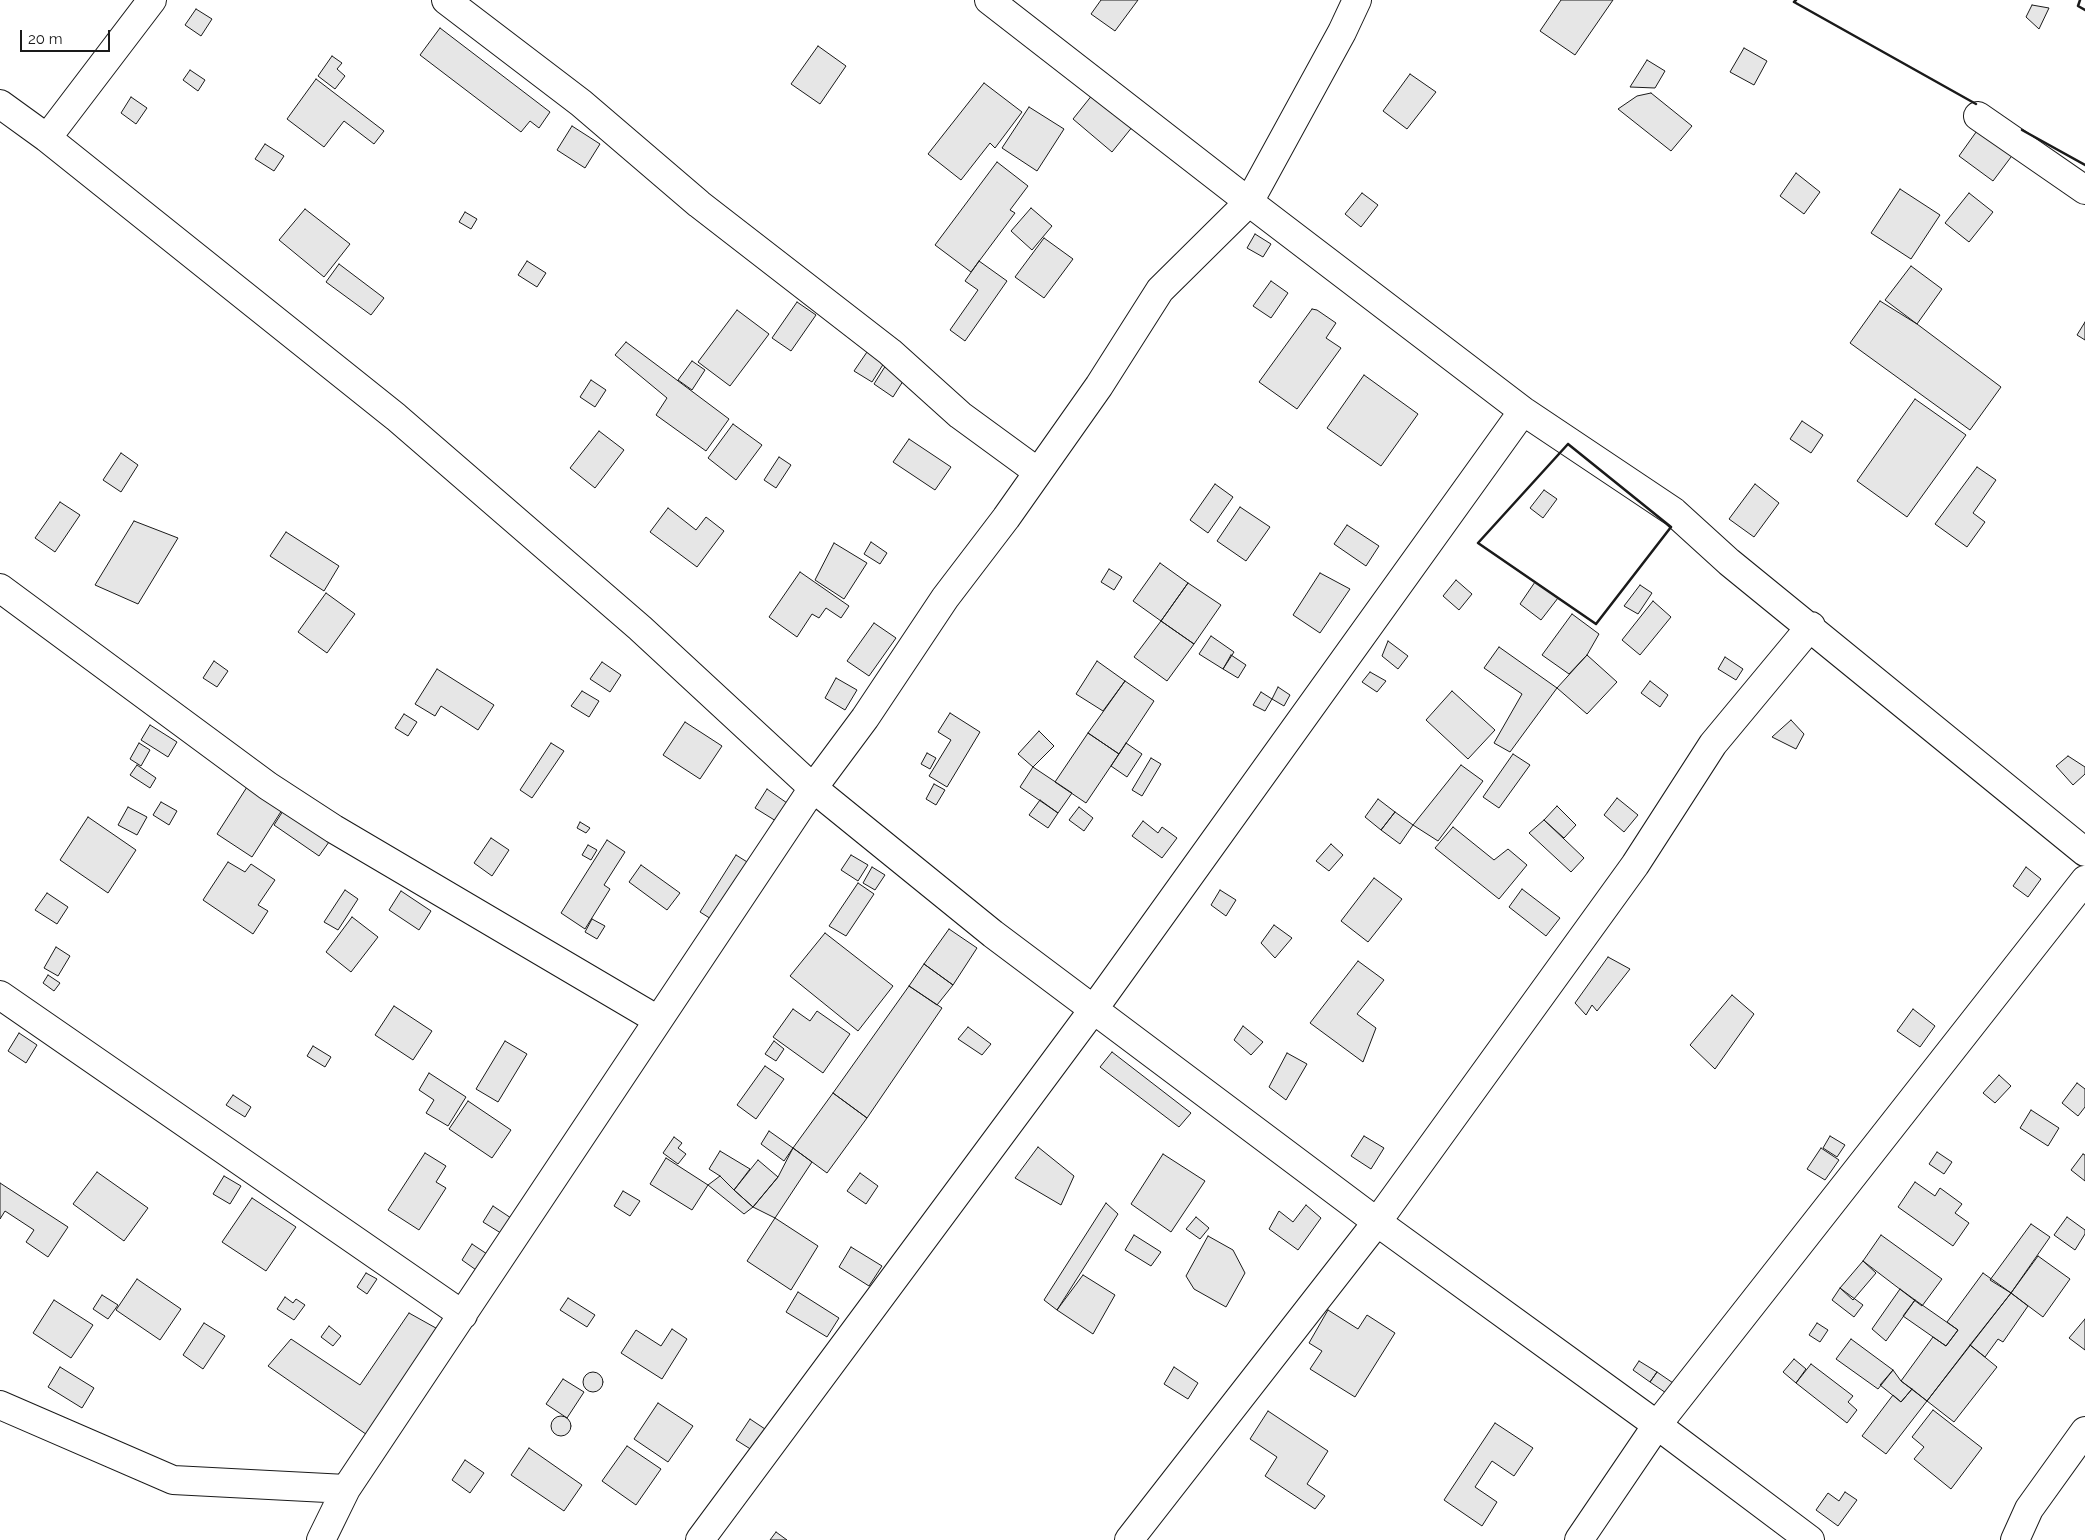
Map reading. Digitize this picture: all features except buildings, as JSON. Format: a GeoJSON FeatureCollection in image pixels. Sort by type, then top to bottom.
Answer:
{"type":"FeatureCollection","features":[{"type":"Feature","properties":{"kind":"street"},"geometry":{"type":"LineString","coordinates":[[47,138],[152,0]]}},
{"type":"Feature","properties":{"kind":"street"},"geometry":{"type":"LineString","coordinates":[[446,0],[581,103],[699,204],[890,352],[960,415],[1038,472]]}},
{"type":"Feature","properties":{"kind":"street"},"geometry":{"type":"LineString","coordinates":[[989,0],[1523,411],[1674,512],[1729,562],[1811,626],[2085,852]]}},
{"type":"Feature","properties":{"kind":"street"},"geometry":{"type":"LineString","coordinates":[[321,1540],[346,1489],[813,788],[865,718],[945,598],[1006,518],[1099,386],[1160,290],[1249,202],[1342,32],[1357,0]]}},
{"type":"Feature","properties":{"kind":"street"},"geometry":{"type":"LineString","coordinates":[[0,104],[47,138],[403,423],[640,628],[813,788],[993,934],[1377,1222],[1657,1425],[1810,1540]]}},
{"type":"Feature","properties":{"kind":"street"},"geometry":{"type":"LineString","coordinates":[[1978,116],[2085,190]]}},
{"type":"Feature","properties":{"kind":"street"},"geometry":{"type":"LineString","coordinates":[[700,1540],[1093,1010],[1523,411]]}},
{"type":"Feature","properties":{"kind":"street"},"geometry":{"type":"LineString","coordinates":[[0,588],[276,792],[658,1020]]}},
{"type":"Feature","properties":{"kind":"street"},"geometry":{"type":"LineString","coordinates":[[1129,1540],[1377,1222],[1635,865],[1713,744],[1811,626]]}},
{"type":"Feature","properties":{"kind":"street"},"geometry":{"type":"LineString","coordinates":[[1579,1540],[1657,1425],[2085,880]]}},
{"type":"Feature","properties":{"kind":"street"},"geometry":{"type":"LineString","coordinates":[[0,995],[463,1315]]}},
{"type":"Feature","properties":{"kind":"street"},"geometry":{"type":"LineString","coordinates":[[0,1406],[173,1480],[346,1489]]}},
{"type":"Feature","properties":{"kind":"street"},"geometry":{"type":"LineString","coordinates":[[2015,1540],[2029,1509],[2085,1431]]}},
{"type":"Feature","properties":{"kind":"wall"},"geometry":{"type":"LineString","coordinates":[[1796,0],[1794,2],[1976,104]]}},
{"type":"Feature","properties":{"kind":"wall"},"geometry":{"type":"LineString","coordinates":[[2080,0],[2078,6],[2085,10]]}},
{"type":"Feature","properties":{"kind":"wall"},"geometry":{"type":"LineString","coordinates":[[2022,130],[2085,165]]}},
{"type":"Feature","properties":{"kind":"wall"},"geometry":{"type":"LineString","coordinates":[[1568,444],[1671,527],[1596,624],[1478,543],[1568,444]]}}]}
